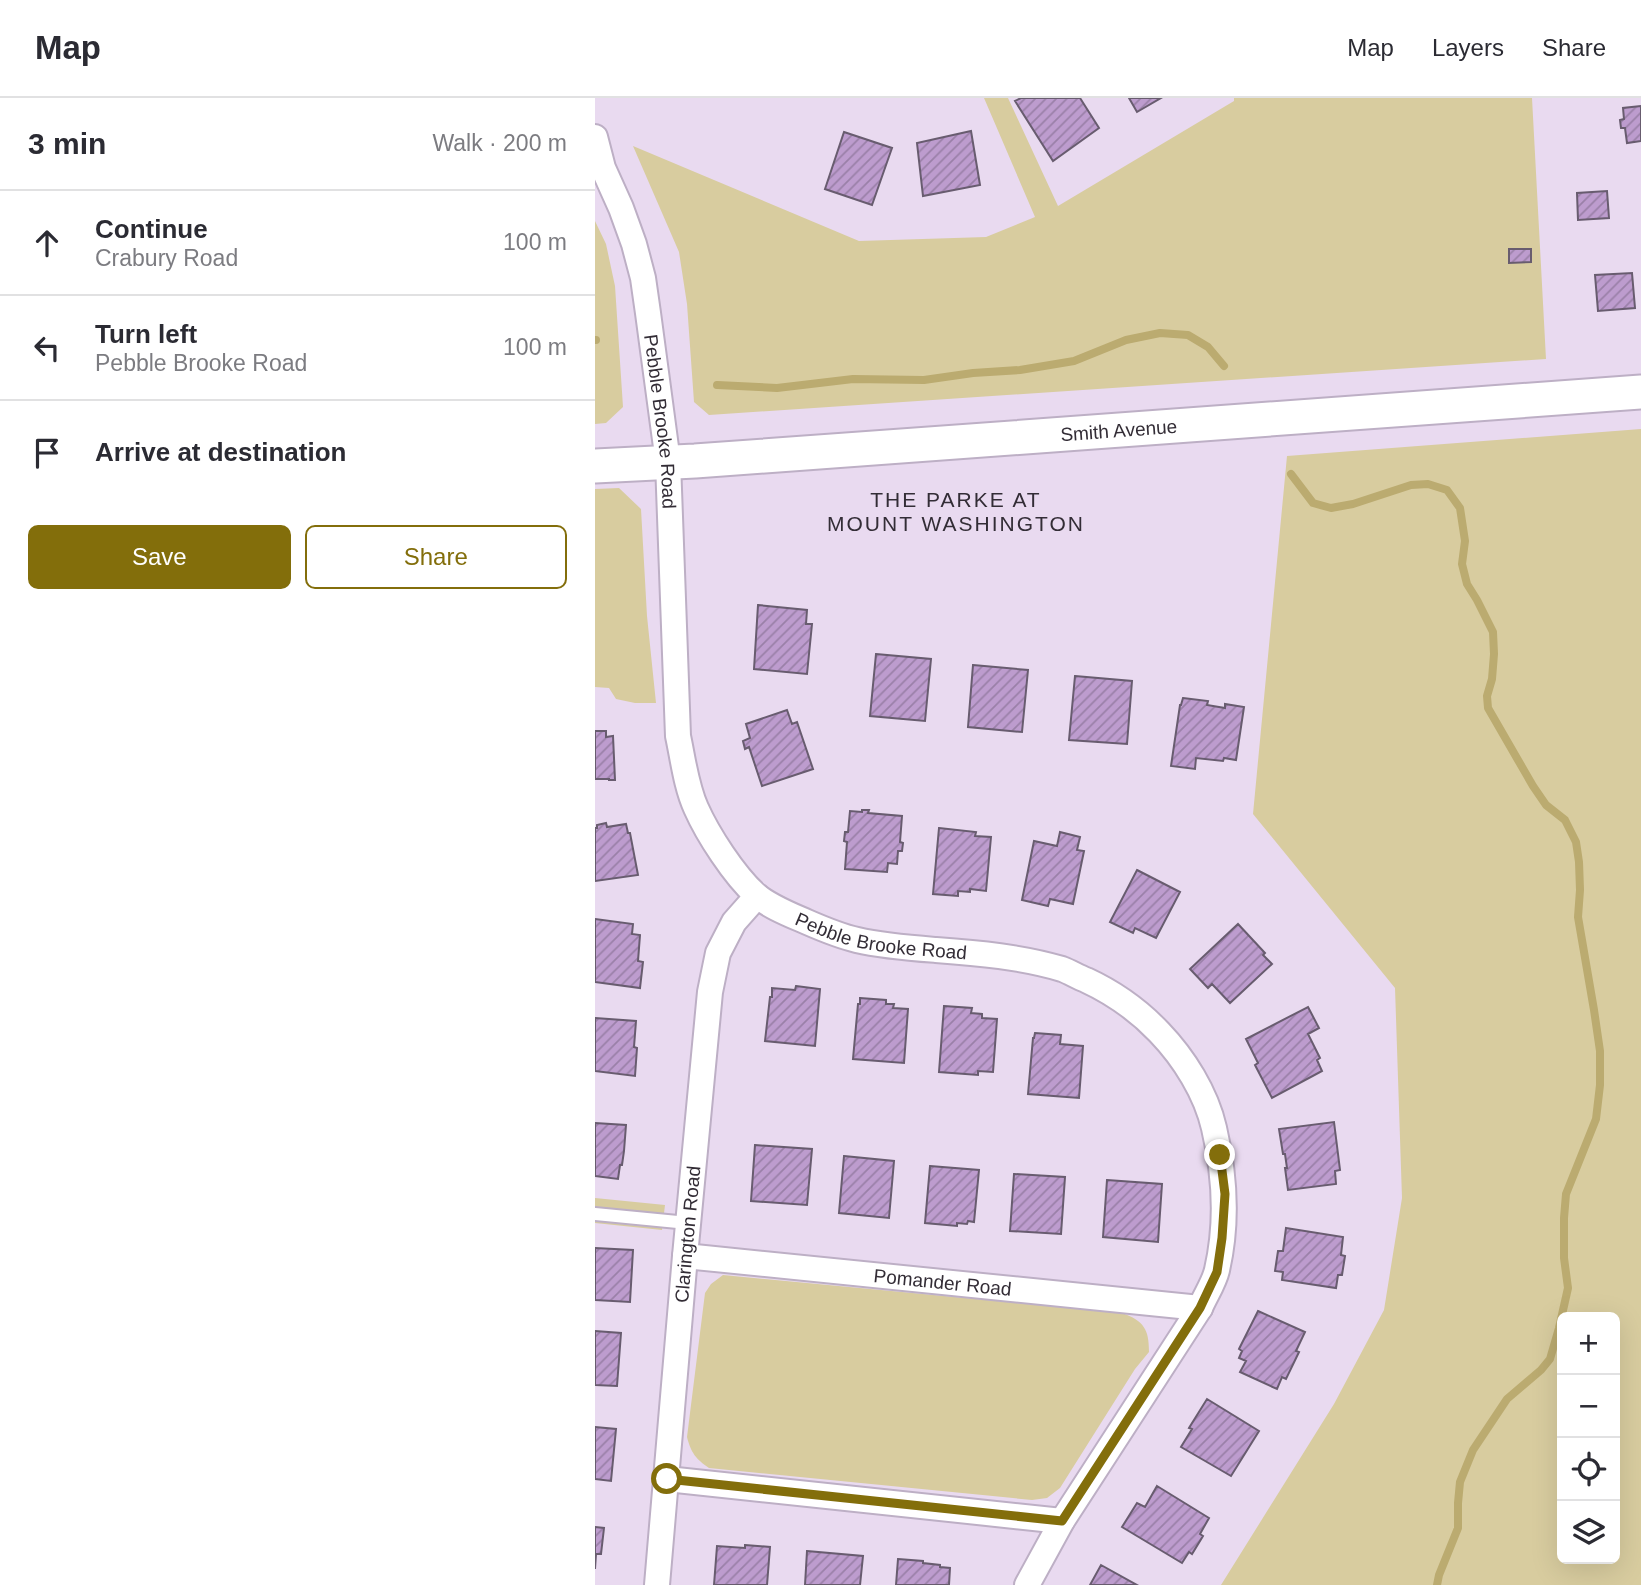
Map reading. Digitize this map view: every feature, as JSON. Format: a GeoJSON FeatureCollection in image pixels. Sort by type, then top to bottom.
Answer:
{"type":"FeatureCollection","features":[{"type":"Feature","properties":{"kind":"main road","name":"Smith Avenue"},"geometry":{"type":"LineString","coordinates":[[595,466],[1641,392]]}},
{"type":"Feature","properties":{"kind":"street","name":"Pebble Brooke Road"},"geometry":{"type":"LineString","coordinates":[[595,137],[603,168],[634,244],[643,278],[668,462],[678,722],[683,760],[695,806],[714,841],[757,896],[784,912],[823,929],[857,940],[896,947],[958,951],[1015,959],[1063,970],[1109,991],[1142,1014],[1169,1042],[1194,1078],[1211,1117],[1225,1194],[1217,1272],[1200,1308],[1062,1521],[1027,1585]]}},
{"type":"Feature","properties":{"kind":"street","name":"Clarington Road"},"geometry":{"type":"LineString","coordinates":[[657,1585],[710,992],[718,953],[734,922],[757,896]]}},
{"type":"Feature","properties":{"kind":"street","name":"Pomander Road"},"geometry":{"type":"LineString","coordinates":[[685,1256],[1200,1308]]}},
{"type":"Feature","properties":{"kind":"street"},"geometry":{"type":"LineString","coordinates":[[667,1479],[1062,1521]]}},
{"type":"Feature","properties":{"kind":"lane"},"geometry":{"type":"LineString","coordinates":[[595,1214],[688,1223]]}},
{"type":"Feature","properties":{"kind":"shaded area"},"geometry":{"type":"Polygon","coordinates":[[[984,98],[1008,98],[1058,206],[1234,101],[1234,98],[1532,98],[1546,359],[709,415],[694,402],[687,304],[679,252],[633,146],[859,241],[986,237],[1035,217],[984,98]]]}},
{"type":"Feature","properties":{"kind":"shaded area"},"geometry":{"type":"Polygon","coordinates":[[[595,221],[606,244],[615,286],[623,407],[606,423],[595,424],[595,221]]]}},
{"type":"Feature","properties":{"kind":"shaded area"},"geometry":{"type":"Polygon","coordinates":[[[1641,429],[1641,1585],[1221,1585],[1334,1404],[1384,1310],[1402,1198],[1395,988],[1253,814],[1287,456],[1641,429]]]}},
{"type":"Feature","properties":{"kind":"shaded area"},"geometry":{"type":"Polygon","coordinates":[[[619,488],[641,509],[647,616],[656,703],[616,699],[609,688],[595,687],[595,489],[619,488]]]}},
{"type":"Feature","properties":{"kind":"shaded area"},"geometry":{"type":"Polygon","coordinates":[[[595,1198],[665,1205],[662,1230],[595,1223],[595,1198]]]}},
{"type":"Feature","properties":{"kind":"shaded area"},"geometry":{"type":"Polygon","coordinates":[[[723,1275],[1122,1313],[1144,1327],[1149,1352],[1135,1369],[1060,1488],[1047,1498],[1032,1500],[709,1468],[695,1455],[687,1437],[705,1293],[711,1284],[723,1275]]]}},
{"type":"Feature","properties":{"kind":"building"},"geometry":{"type":"Polygon","coordinates":[[[1021,98],[1080,98],[1099,128],[1053,161],[1015,101],[1021,98]]]}},
{"type":"Feature","properties":{"kind":"building"},"geometry":{"type":"Polygon","coordinates":[[[1129,98],[1161,98],[1137,112],[1129,98]]]}},
{"type":"Feature","properties":{"kind":"building"},"geometry":{"type":"Polygon","coordinates":[[[1641,106],[1641,141],[1627,143],[1625,128],[1621,128],[1620,120],[1624,119],[1623,108],[1641,106]]]}},
{"type":"Feature","properties":{"kind":"building"},"geometry":{"type":"Polygon","coordinates":[[[971,131],[980,185],[923,196],[917,143],[971,131]]]}},
{"type":"Feature","properties":{"kind":"building"},"geometry":{"type":"Polygon","coordinates":[[[844,132],[892,148],[872,205],[825,189],[844,132]]]}},
{"type":"Feature","properties":{"kind":"building"},"geometry":{"type":"Polygon","coordinates":[[[1607,191],[1609,218],[1578,220],[1577,193],[1607,191]]]}},
{"type":"Feature","properties":{"kind":"building"},"geometry":{"type":"Polygon","coordinates":[[[1509,249],[1531,249],[1531,262],[1509,263],[1509,249]]]}},
{"type":"Feature","properties":{"kind":"building"},"geometry":{"type":"Polygon","coordinates":[[[1632,273],[1635,308],[1598,311],[1595,275],[1632,273]]]}},
{"type":"Feature","properties":{"kind":"building"},"geometry":{"type":"Polygon","coordinates":[[[758,605],[807,610],[806,624],[812,624],[807,674],[754,669],[758,605]]]}},
{"type":"Feature","properties":{"kind":"building"},"geometry":{"type":"Polygon","coordinates":[[[876,654],[931,659],[925,721],[870,716],[876,654]]]}},
{"type":"Feature","properties":{"kind":"building"},"geometry":{"type":"Polygon","coordinates":[[[973,665],[1028,670],[1022,732],[968,727],[973,665]]]}},
{"type":"Feature","properties":{"kind":"building"},"geometry":{"type":"Polygon","coordinates":[[[1075,676],[1132,681],[1127,744],[1069,740],[1075,676]]]}},
{"type":"Feature","properties":{"kind":"building"},"geometry":{"type":"Polygon","coordinates":[[[1183,698],[1208,701],[1207,705],[1225,708],[1225,704],[1244,707],[1236,760],[1196,758],[1195,769],[1171,766],[1183,698]]]}},
{"type":"Feature","properties":{"kind":"building"},"geometry":{"type":"Polygon","coordinates":[[[787,710],[792,724],[797,722],[813,769],[762,786],[749,747],[745,749],[743,741],[750,738],[746,724],[787,710]]]}},
{"type":"Feature","properties":{"kind":"building"},"geometry":{"type":"Polygon","coordinates":[[[595,731],[606,731],[606,737],[613,736],[615,780],[595,779],[595,731]]]}},
{"type":"Feature","properties":{"kind":"building"},"geometry":{"type":"Polygon","coordinates":[[[862,810],[902,816],[902,851],[898,851],[897,864],[888,863],[887,872],[845,869],[847,842],[844,841],[845,832],[848,832],[850,811],[862,810]]]}},
{"type":"Feature","properties":{"kind":"building"},"geometry":{"type":"Polygon","coordinates":[[[606,823],[607,827],[626,824],[638,875],[595,881],[595,828],[606,823]]]}},
{"type":"Feature","properties":{"kind":"building"},"geometry":{"type":"Polygon","coordinates":[[[939,828],[976,832],[975,836],[991,837],[986,891],[958,891],[958,896],[933,894],[939,828]]]}},
{"type":"Feature","properties":{"kind":"building"},"geometry":{"type":"Polygon","coordinates":[[[1060,832],[1080,837],[1077,850],[1084,851],[1073,904],[1050,899],[1048,906],[1022,900],[1034,841],[1057,846],[1060,832]]]}},
{"type":"Feature","properties":{"kind":"building"},"geometry":{"type":"Polygon","coordinates":[[[1137,870],[1180,892],[1156,938],[1135,928],[1133,933],[1110,922],[1137,870]]]}},
{"type":"Feature","properties":{"kind":"building"},"geometry":{"type":"Polygon","coordinates":[[[595,919],[633,924],[632,934],[640,935],[638,961],[643,962],[640,988],[595,982],[595,919]]]}},
{"type":"Feature","properties":{"kind":"building"},"geometry":{"type":"Polygon","coordinates":[[[1238,924],[1272,964],[1230,1003],[1212,984],[1208,988],[1190,969],[1238,924]]]}},
{"type":"Feature","properties":{"kind":"building"},"geometry":{"type":"Polygon","coordinates":[[[796,986],[820,989],[815,1046],[765,1041],[772,988],[795,990],[796,986]]]}},
{"type":"Feature","properties":{"kind":"building"},"geometry":{"type":"Polygon","coordinates":[[[860,998],[886,1000],[886,1004],[894,1004],[893,1008],[908,1009],[904,1063],[853,1059],[860,998]]]}},
{"type":"Feature","properties":{"kind":"building"},"geometry":{"type":"Polygon","coordinates":[[[944,1006],[972,1008],[971,1013],[982,1014],[982,1018],[997,1019],[993,1072],[978,1071],[978,1075],[939,1072],[944,1006]]]}},
{"type":"Feature","properties":{"kind":"building"},"geometry":{"type":"Polygon","coordinates":[[[1308,1007],[1319,1028],[1308,1034],[1320,1058],[1317,1060],[1322,1071],[1272,1098],[1255,1065],[1258,1063],[1246,1039],[1308,1007]]]}},
{"type":"Feature","properties":{"kind":"building"},"geometry":{"type":"Polygon","coordinates":[[[595,1018],[636,1021],[635,1076],[595,1071],[595,1018]]]}},
{"type":"Feature","properties":{"kind":"building"},"geometry":{"type":"Polygon","coordinates":[[[1035,1033],[1061,1035],[1060,1044],[1083,1046],[1079,1098],[1028,1094],[1035,1033]]]}},
{"type":"Feature","properties":{"kind":"building"},"geometry":{"type":"Polygon","coordinates":[[[1334,1122],[1340,1170],[1335,1171],[1336,1184],[1288,1190],[1285,1154],[1279,1129],[1334,1122]]]}},
{"type":"Feature","properties":{"kind":"building"},"geometry":{"type":"Polygon","coordinates":[[[595,1123],[626,1125],[618,1179],[595,1176],[595,1123]]]}},
{"type":"Feature","properties":{"kind":"building"},"geometry":{"type":"Polygon","coordinates":[[[755,1145],[812,1149],[807,1205],[751,1201],[755,1145]]]}},
{"type":"Feature","properties":{"kind":"building"},"geometry":{"type":"Polygon","coordinates":[[[844,1156],[894,1161],[889,1218],[839,1213],[844,1156]]]}},
{"type":"Feature","properties":{"kind":"building"},"geometry":{"type":"Polygon","coordinates":[[[930,1166],[979,1170],[974,1222],[957,1223],[957,1226],[925,1223],[930,1166]]]}},
{"type":"Feature","properties":{"kind":"building"},"geometry":{"type":"Polygon","coordinates":[[[1014,1174],[1065,1177],[1061,1234],[1010,1231],[1014,1174]]]}},
{"type":"Feature","properties":{"kind":"building"},"geometry":{"type":"Polygon","coordinates":[[[1107,1180],[1162,1184],[1158,1242],[1103,1237],[1107,1180]]]}},
{"type":"Feature","properties":{"kind":"building"},"geometry":{"type":"Polygon","coordinates":[[[1286,1228],[1343,1237],[1341,1255],[1345,1256],[1342,1275],[1338,1275],[1336,1288],[1282,1280],[1283,1272],[1275,1271],[1278,1251],[1283,1251],[1286,1228]]]}},
{"type":"Feature","properties":{"kind":"building"},"geometry":{"type":"Polygon","coordinates":[[[595,1248],[633,1250],[630,1302],[595,1300],[595,1248]]]}},
{"type":"Feature","properties":{"kind":"building"},"geometry":{"type":"Polygon","coordinates":[[[1258,1311],[1305,1332],[1286,1379],[1282,1377],[1277,1389],[1240,1372],[1246,1361],[1239,1358],[1242,1351],[1239,1349],[1258,1311]]]}},
{"type":"Feature","properties":{"kind":"building"},"geometry":{"type":"Polygon","coordinates":[[[595,1331],[621,1333],[617,1386],[595,1385],[595,1331]]]}},
{"type":"Feature","properties":{"kind":"building"},"geometry":{"type":"Polygon","coordinates":[[[1207,1399],[1259,1431],[1231,1476],[1181,1447],[1207,1399]]]}},
{"type":"Feature","properties":{"kind":"building"},"geometry":{"type":"Polygon","coordinates":[[[595,1427],[616,1429],[611,1481],[595,1479],[595,1427]]]}},
{"type":"Feature","properties":{"kind":"building"},"geometry":{"type":"Polygon","coordinates":[[[1157,1486],[1209,1518],[1200,1534],[1203,1536],[1192,1554],[1189,1552],[1182,1563],[1122,1527],[1137,1503],[1145,1507],[1157,1486]]]}},
{"type":"Feature","properties":{"kind":"building"},"geometry":{"type":"Polygon","coordinates":[[[595,1527],[604,1528],[601,1554],[596,1554],[595,1569],[595,1527]]]}},
{"type":"Feature","properties":{"kind":"building"},"geometry":{"type":"Polygon","coordinates":[[[745,1545],[770,1547],[767,1585],[714,1585],[717,1546],[745,1548],[745,1545]]]}},
{"type":"Feature","properties":{"kind":"building"},"geometry":{"type":"Polygon","coordinates":[[[807,1551],[863,1556],[860,1585],[805,1585],[807,1551]]]}},
{"type":"Feature","properties":{"kind":"building"},"geometry":{"type":"Polygon","coordinates":[[[898,1559],[923,1561],[950,1568],[949,1585],[896,1585],[898,1559]]]}},
{"type":"Feature","properties":{"kind":"building"},"geometry":{"type":"Polygon","coordinates":[[[1101,1565],[1137,1585],[1090,1585],[1101,1565]]]}},
{"type":"Feature","properties":{"kind":"waterway"},"geometry":{"type":"LineString","coordinates":[[717,385],[777,388],[853,379],[924,380],[1020,370],[1074,361],[1126,340],[1160,333],[1188,335],[1208,347],[1224,366]]}},
{"type":"Feature","properties":{"kind":"waterway"},"geometry":{"type":"LineString","coordinates":[[1291,474],[1313,503],[1331,508],[1353,504],[1411,485],[1428,484],[1447,490],[1460,508],[1465,541],[1462,564],[1467,584],[1493,632],[1494,654],[1492,679],[1487,696],[1488,708],[1546,805],[1565,820],[1576,842],[1579,862],[1578,917],[1600,1051],[1600,1085],[1596,1119],[1566,1194],[1564,1258],[1568,1288],[1550,1359],[1507,1399],[1473,1450],[1460,1482],[1458,1528],[1437,1585]]}},
{"type":"Feature","properties":{"kind":"district","name":"THE PARKE AT MOUNT WASHINGTON"},"geometry":{"type":"Point","coordinates":[956,512]}},
{"type":"Feature","properties":{"kind":"route"},"geometry":{"type":"LineString","coordinates":[[667,1479],[1062,1521],[1200,1308],[1217,1272],[1225,1194],[1220,1155]]}}]}
